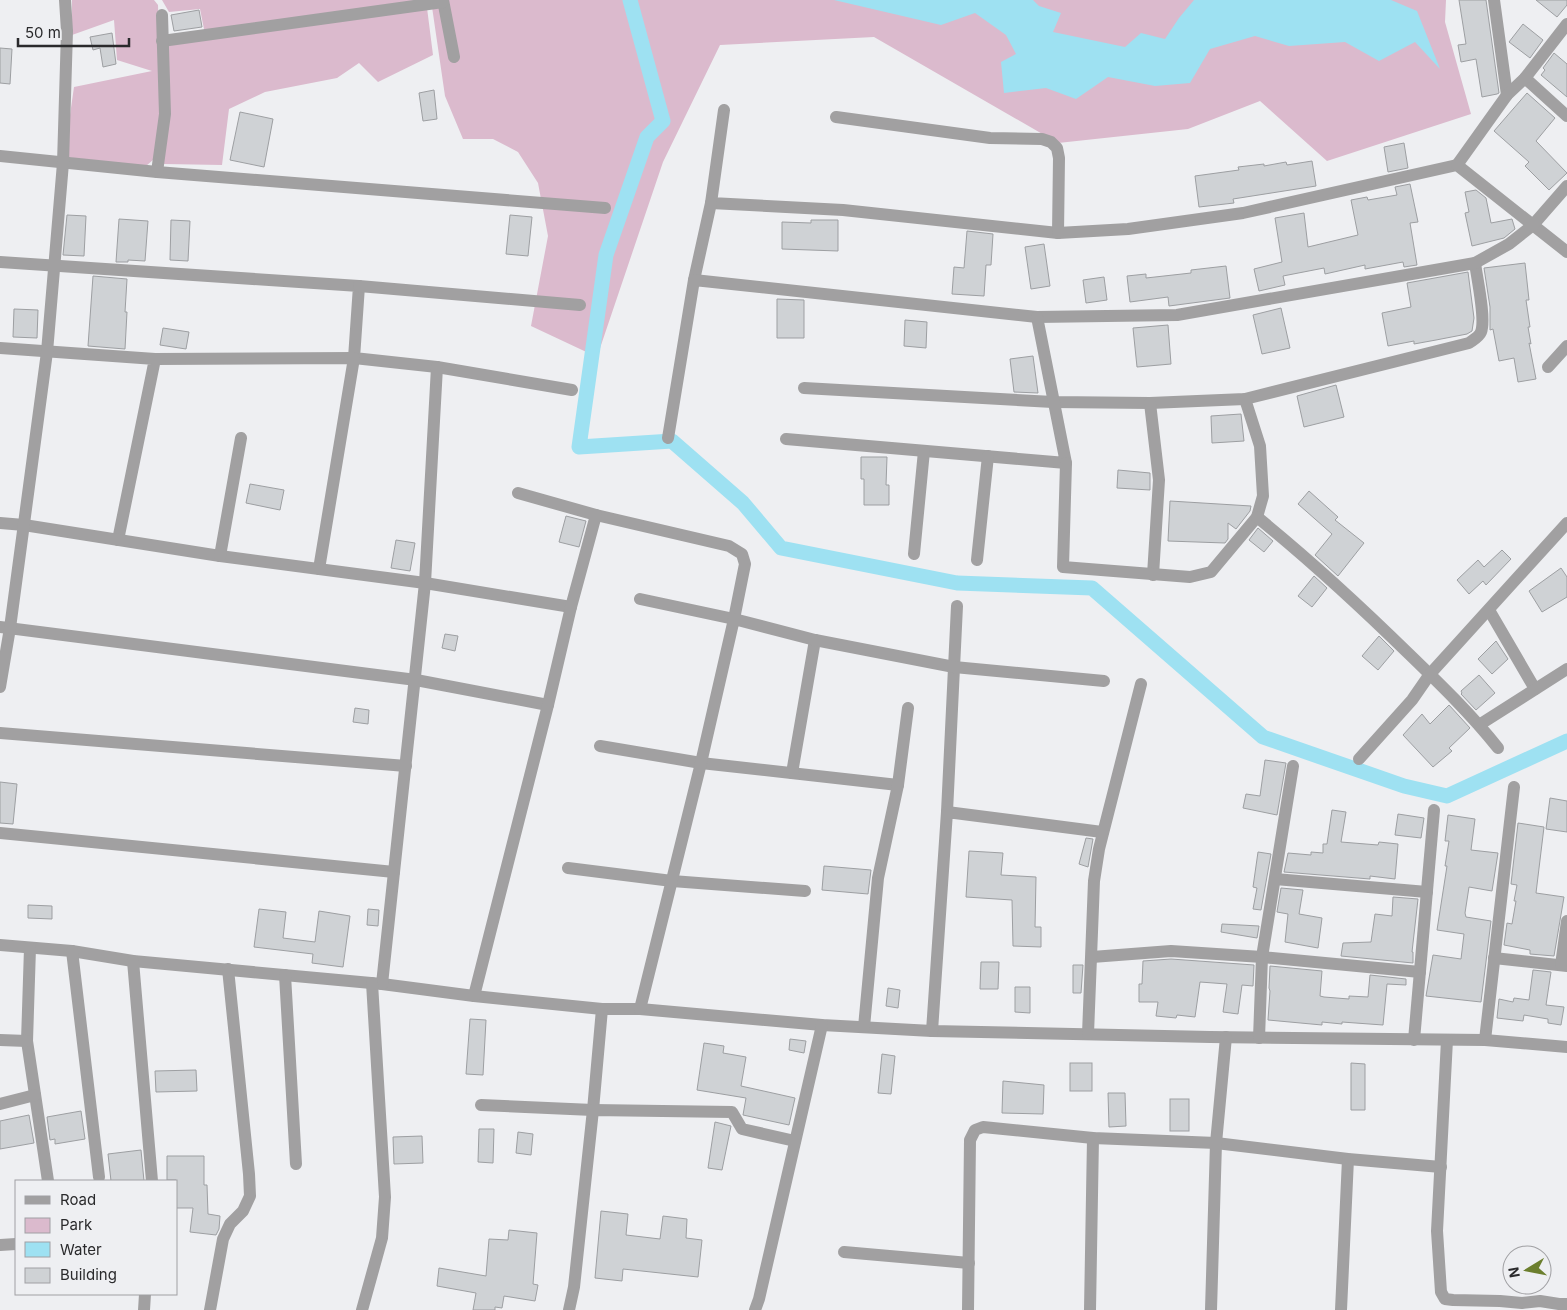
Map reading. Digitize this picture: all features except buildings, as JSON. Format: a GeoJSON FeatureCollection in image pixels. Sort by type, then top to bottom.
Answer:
{"type":"FeatureCollection","features":[{"type":"Feature","properties":{"kind":"street"},"geometry":{"type":"LineString","coordinates":[[0,687],[5,628],[24,525],[48,352],[63,163],[68,31],[65,0]]}},
{"type":"Feature","properties":{"kind":"street"},"geometry":{"type":"LineString","coordinates":[[1494,0],[1507,95]]}},
{"type":"Feature","properties":{"kind":"street"},"geometry":{"type":"LineString","coordinates":[[162,41],[443,1],[454,57]]}},
{"type":"Feature","properties":{"kind":"street"},"geometry":{"type":"LineString","coordinates":[[157,172],[165,114],[162,15]]}},
{"type":"Feature","properties":{"kind":"street"},"geometry":{"type":"LineString","coordinates":[[710,203],[843,210],[1058,233],[1128,229],[1243,213],[1457,165],[1507,95],[1525,78],[1567,24]]}},
{"type":"Feature","properties":{"kind":"street"},"geometry":{"type":"LineString","coordinates":[[1525,78],[1567,116]]}},
{"type":"Feature","properties":{"kind":"street"},"geometry":{"type":"LineString","coordinates":[[668,438],[694,280],[710,203],[724,110]]}},
{"type":"Feature","properties":{"kind":"street"},"geometry":{"type":"LineString","coordinates":[[836,117],[990,138],[1042,139],[1050,142],[1056,148],[1059,158],[1058,233]]}},
{"type":"Feature","properties":{"kind":"street"},"geometry":{"type":"LineString","coordinates":[[0,156],[157,172],[605,208]]}},
{"type":"Feature","properties":{"kind":"street"},"geometry":{"type":"LineString","coordinates":[[1457,165],[1567,252]]}},
{"type":"Feature","properties":{"kind":"street"},"geometry":{"type":"LineString","coordinates":[[694,280],[1036,317],[1185,315],[1475,263],[1509,244],[1533,225],[1567,186]]}},
{"type":"Feature","properties":{"kind":"street"},"geometry":{"type":"LineString","coordinates":[[0,262],[359,286],[580,305]]}},
{"type":"Feature","properties":{"kind":"street"},"geometry":{"type":"LineString","coordinates":[[804,388],[1053,402],[1150,403],[1245,399],[1469,343],[1481,333],[1482,326],[1475,263]]}},
{"type":"Feature","properties":{"kind":"street"},"geometry":{"type":"LineString","coordinates":[[318,569],[354,358],[359,286]]}},
{"type":"Feature","properties":{"kind":"street"},"geometry":{"type":"LineString","coordinates":[[1036,317],[1066,463],[1063,567],[1190,578],[1211,572],[1257,517],[1263,496],[1260,446],[1245,399]]}},
{"type":"Feature","properties":{"kind":"street"},"geometry":{"type":"LineString","coordinates":[[1548,367],[1567,346]]}},
{"type":"Feature","properties":{"kind":"street"},"geometry":{"type":"LineString","coordinates":[[0,348],[155,359],[354,358],[437,367],[572,390]]}},
{"type":"Feature","properties":{"kind":"street"},"geometry":{"type":"LineString","coordinates":[[118,540],[155,359]]}},
{"type":"Feature","properties":{"kind":"street"},"geometry":{"type":"LineString","coordinates":[[362,1310],[382,1238],[385,1197],[377,983],[394,872],[416,680],[425,583],[437,367]]}},
{"type":"Feature","properties":{"kind":"street"},"geometry":{"type":"LineString","coordinates":[[1150,403],[1159,480],[1153,574]]}},
{"type":"Feature","properties":{"kind":"street"},"geometry":{"type":"LineString","coordinates":[[220,556],[241,438]]}},
{"type":"Feature","properties":{"kind":"street"},"geometry":{"type":"LineString","coordinates":[[786,439],[1066,463]]}},
{"type":"Feature","properties":{"kind":"street"},"geometry":{"type":"LineString","coordinates":[[914,554],[924,451]]}},
{"type":"Feature","properties":{"kind":"street"},"geometry":{"type":"LineString","coordinates":[[977,560],[988,456]]}},
{"type":"Feature","properties":{"kind":"street"},"geometry":{"type":"LineString","coordinates":[[518,493],[596,515],[729,546],[742,554],[745,564],[701,762],[640,1009]]}},
{"type":"Feature","properties":{"kind":"street"},"geometry":{"type":"LineString","coordinates":[[474,996],[571,607],[596,515]]}},
{"type":"Feature","properties":{"kind":"street"},"geometry":{"type":"LineString","coordinates":[[1257,517],[1321,571],[1430,674],[1479,725],[1498,748]]}},
{"type":"Feature","properties":{"kind":"street"},"geometry":{"type":"LineString","coordinates":[[0,523],[24,525],[220,556],[425,583],[571,607]]}},
{"type":"Feature","properties":{"kind":"street"},"geometry":{"type":"LineString","coordinates":[[1359,759],[1412,700],[1430,674],[1567,523]]}},
{"type":"Feature","properties":{"kind":"street"},"geometry":{"type":"LineString","coordinates":[[640,599],[734,619],[815,640],[954,667],[1104,681]]}},
{"type":"Feature","properties":{"kind":"street"},"geometry":{"type":"LineString","coordinates":[[932,1031],[947,812],[957,606]]}},
{"type":"Feature","properties":{"kind":"street"},"geometry":{"type":"LineString","coordinates":[[1489,610],[1536,689]]}},
{"type":"Feature","properties":{"kind":"street"},"geometry":{"type":"LineString","coordinates":[[5,628],[416,680],[548,705]]}},
{"type":"Feature","properties":{"kind":"street"},"geometry":{"type":"LineString","coordinates":[[792,773],[815,640]]}},
{"type":"Feature","properties":{"kind":"street"},"geometry":{"type":"LineString","coordinates":[[1479,725],[1567,669]]}},
{"type":"Feature","properties":{"kind":"street"},"geometry":{"type":"LineString","coordinates":[[1088,1034],[1094,881],[1102,832],[1141,684]]}},
{"type":"Feature","properties":{"kind":"street"},"geometry":{"type":"LineString","coordinates":[[864,1027],[878,878],[898,785],[908,708]]}},
{"type":"Feature","properties":{"kind":"street"},"geometry":{"type":"LineString","coordinates":[[0,733],[406,766]]}},
{"type":"Feature","properties":{"kind":"street"},"geometry":{"type":"LineString","coordinates":[[600,746],[701,762],[898,785]]}},
{"type":"Feature","properties":{"kind":"street"},"geometry":{"type":"LineString","coordinates":[[1259,1038],[1262,957],[1293,766]]}},
{"type":"Feature","properties":{"kind":"street"},"geometry":{"type":"LineString","coordinates":[[1485,1040],[1514,787]]}},
{"type":"Feature","properties":{"kind":"street"},"geometry":{"type":"LineString","coordinates":[[1414,1040],[1434,810]]}},
{"type":"Feature","properties":{"kind":"street"},"geometry":{"type":"LineString","coordinates":[[947,812],[1102,832]]}},
{"type":"Feature","properties":{"kind":"street"},"geometry":{"type":"LineString","coordinates":[[0,833],[394,872]]}},
{"type":"Feature","properties":{"kind":"street"},"geometry":{"type":"LineString","coordinates":[[568,868],[672,881],[805,891]]}},
{"type":"Feature","properties":{"kind":"street"},"geometry":{"type":"LineString","coordinates":[[1274,879],[1427,892]]}},
{"type":"Feature","properties":{"kind":"street"},"geometry":{"type":"LineString","coordinates":[[1494,958],[1564,965],[1567,921]]}},
{"type":"Feature","properties":{"kind":"street"},"geometry":{"type":"LineString","coordinates":[[0,945],[72,952],[133,961],[377,983],[474,996],[602,1009],[640,1009],[822,1025],[932,1031],[1259,1038],[1485,1040],[1567,1047]]}},
{"type":"Feature","properties":{"kind":"street"},"geometry":{"type":"LineString","coordinates":[[30,948],[26,1041],[48,1180]]}},
{"type":"Feature","properties":{"kind":"street"},"geometry":{"type":"LineString","coordinates":[[1092,957],[1171,951],[1262,957],[1420,972]]}},
{"type":"Feature","properties":{"kind":"street"},"geometry":{"type":"LineString","coordinates":[[72,952],[99,1177]]}},
{"type":"Feature","properties":{"kind":"street"},"geometry":{"type":"LineString","coordinates":[[133,961],[152,1180]]}},
{"type":"Feature","properties":{"kind":"street"},"geometry":{"type":"LineString","coordinates":[[210,1310],[223,1239],[230,1224],[243,1211],[250,1196],[228,969]]}},
{"type":"Feature","properties":{"kind":"street"},"geometry":{"type":"LineString","coordinates":[[285,975],[296,1164]]}},
{"type":"Feature","properties":{"kind":"street"},"geometry":{"type":"LineString","coordinates":[[569,1310],[574,1287],[602,1009]]}},
{"type":"Feature","properties":{"kind":"street"},"geometry":{"type":"LineString","coordinates":[[755,1310],[822,1025]]}},
{"type":"Feature","properties":{"kind":"street"},"geometry":{"type":"LineString","coordinates":[[1211,1310],[1216,1142],[1226,1037]]}},
{"type":"Feature","properties":{"kind":"street"},"geometry":{"type":"LineString","coordinates":[[0,1040],[26,1041]]}},
{"type":"Feature","properties":{"kind":"street"},"geometry":{"type":"LineString","coordinates":[[1447,1040],[1437,1231],[1440,1292],[1446,1299],[1522,1303],[1540,1300],[1567,1304]]}},
{"type":"Feature","properties":{"kind":"street"},"geometry":{"type":"LineString","coordinates":[[0,1104],[35,1095]]}},
{"type":"Feature","properties":{"kind":"street"},"geometry":{"type":"LineString","coordinates":[[481,1105],[593,1110],[732,1112],[742,1129],[795,1141]]}},
{"type":"Feature","properties":{"kind":"street"},"geometry":{"type":"LineString","coordinates":[[968,1310],[970,1140],[975,1130],[983,1127],[1093,1138],[1216,1142],[1348,1159],[1441,1167]]}},
{"type":"Feature","properties":{"kind":"street"},"geometry":{"type":"LineString","coordinates":[[1090,1310],[1093,1138]]}},
{"type":"Feature","properties":{"kind":"street"},"geometry":{"type":"LineString","coordinates":[[1341,1310],[1348,1159]]}},
{"type":"Feature","properties":{"kind":"street"},"geometry":{"type":"LineString","coordinates":[[0,1245],[15,1244]]}},
{"type":"Feature","properties":{"kind":"street"},"geometry":{"type":"LineString","coordinates":[[844,1252],[969,1263]]}},
{"type":"Feature","properties":{"kind":"street"},"geometry":{"type":"LineString","coordinates":[[144,1310],[145,1295]]}},
{"type":"Feature","properties":{"kind":"green space"},"geometry":{"type":"Polygon","coordinates":[[[72,0],[154,0],[158,5],[162,119],[154,159],[146,166],[64,157],[74,87],[152,71],[117,60],[114,20],[72,35],[72,0]]]}},
{"type":"Feature","properties":{"kind":"green space"},"geometry":{"type":"Polygon","coordinates":[[[162,0],[426,0],[433,55],[378,82],[359,63],[337,78],[265,92],[229,109],[222,165],[164,164],[166,41],[205,34],[200,9],[169,12],[162,0]]]}},
{"type":"Feature","properties":{"kind":"green space"},"geometry":{"type":"Polygon","coordinates":[[[431,0],[1446,0],[1445,22],[1471,114],[1327,161],[1260,101],[1188,129],[1058,143],[874,37],[720,45],[663,162],[597,357],[531,326],[548,236],[538,183],[518,152],[493,139],[463,139],[445,96],[431,0]]]}},
{"type":"Feature","properties":{"kind":"water"},"geometry":{"type":"Polygon","coordinates":[[[834,0],[1033,0],[1039,6],[1061,13],[1053,32],[1125,47],[1141,33],[1165,39],[1194,0],[1391,0],[1417,11],[1440,69],[1415,42],[1379,61],[1345,42],[1289,46],[1255,36],[1210,49],[1190,83],[1155,86],[1108,77],[1076,99],[1046,88],[1004,93],[1001,62],[1016,54],[1006,35],[975,13],[941,25],[834,0]]]}},
{"type":"Feature","properties":{"kind":"waterway"},"geometry":{"type":"LineString","coordinates":[[630,0],[663,121],[647,137],[606,255],[579,447],[672,441],[743,503],[781,548],[957,583],[1092,588],[1263,737],[1404,786],[1447,796],[1567,741]]}}]}
